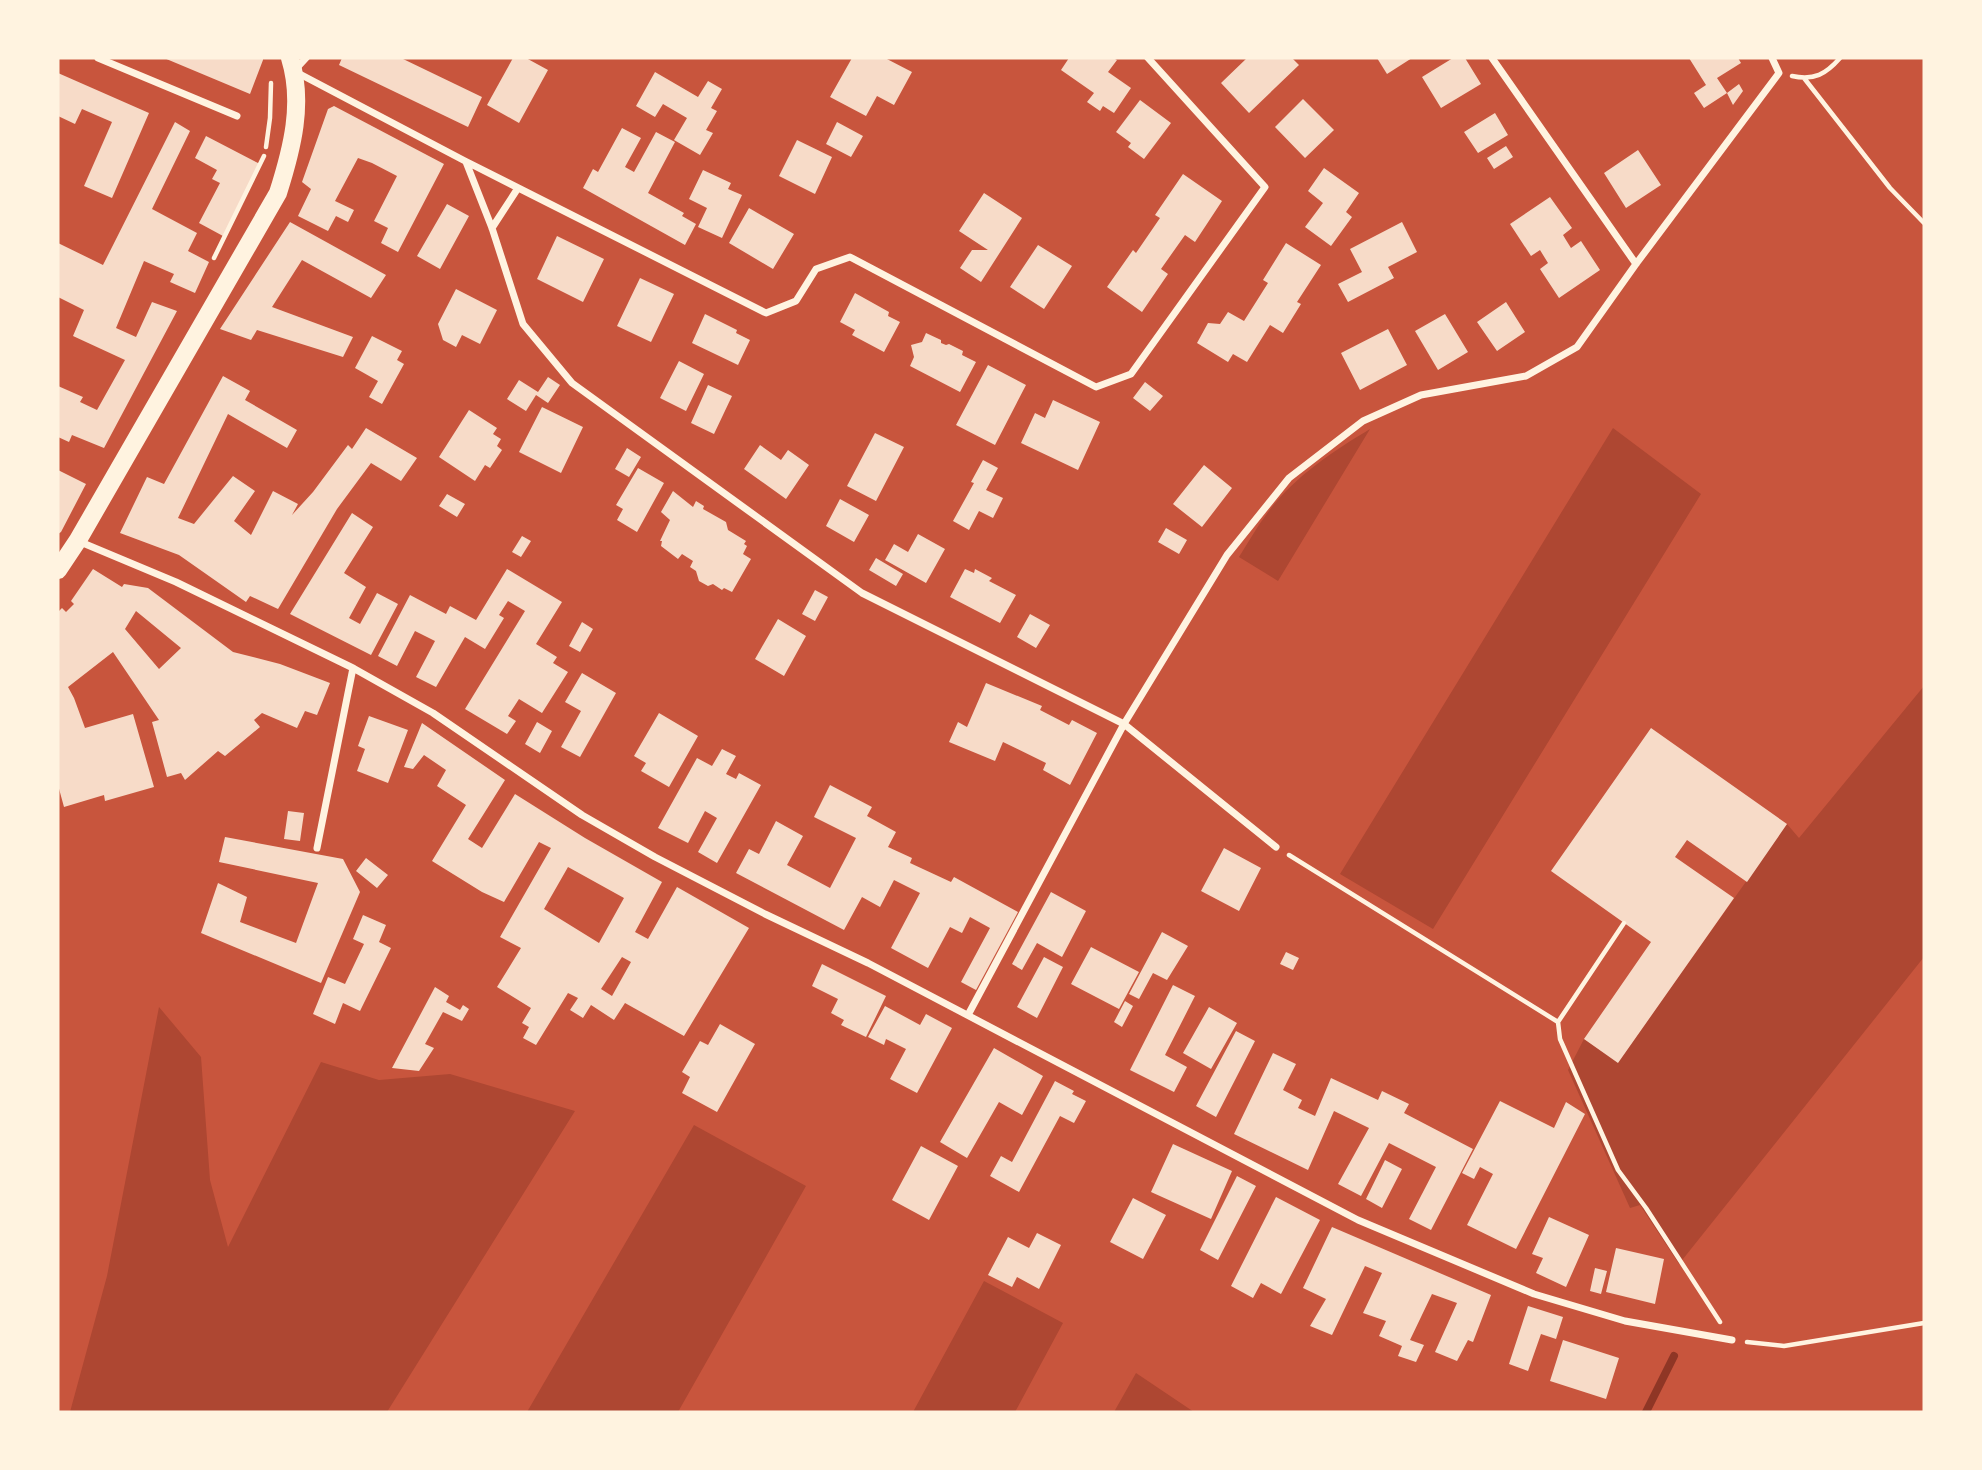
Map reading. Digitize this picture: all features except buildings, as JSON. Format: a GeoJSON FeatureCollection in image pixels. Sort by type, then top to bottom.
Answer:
{"type":"FeatureCollection","features":[{"type":"Feature","properties":{"kind":"main road"},"geometry":{"type":"LineString","coordinates":[[59,566],[78,540],[278,193],[290,156],[296,118],[297,62]]}},
{"type":"Feature","properties":{"kind":"street"},"geometry":{"type":"LineString","coordinates":[[98,58],[237,116]]}},
{"type":"Feature","properties":{"kind":"street"},"geometry":{"type":"LineString","coordinates":[[297,62],[465,161],[766,313],[796,301],[816,269],[850,257],[1096,387],[1131,374],[1265,187],[1148,58]]}},
{"type":"Feature","properties":{"kind":"street"},"geometry":{"type":"LineString","coordinates":[[1492,58],[1636,264]]}},
{"type":"Feature","properties":{"kind":"street"},"geometry":{"type":"LineString","coordinates":[[968,1015],[1124,724],[1227,555],[1289,478],[1363,421],[1421,395],[1526,376],[1577,347],[1779,73],[1772,58]]}},
{"type":"Feature","properties":{"kind":"street"},"geometry":{"type":"LineString","coordinates":[[465,161],[492,228],[523,324],[572,383],[862,593],[1124,724],[1276,848]]}},
{"type":"Feature","properties":{"kind":"street"},"geometry":{"type":"LineString","coordinates":[[492,228],[518,188]]}},
{"type":"Feature","properties":{"kind":"street"},"geometry":{"type":"LineString","coordinates":[[78,540],[176,582],[353,668],[433,713],[582,815],[655,857],[968,1015],[1358,1220],[1535,1294],[1625,1321],[1732,1340]]}},
{"type":"Feature","properties":{"kind":"street"},"geometry":{"type":"LineString","coordinates":[[317,848],[353,668]]}},
{"type":"Feature","properties":{"kind":"path"},"geometry":{"type":"LineString","coordinates":[[1840,58],[1827,72],[1804,78],[1890,188],[1924,223]]}},
{"type":"Feature","properties":{"kind":"path"},"geometry":{"type":"LineString","coordinates":[[263,160],[270,118],[271,71]]}},
{"type":"Feature","properties":{"kind":"path"},"geometry":{"type":"LineString","coordinates":[[1276,848],[1558,1022]]}},
{"type":"Feature","properties":{"kind":"path"},"geometry":{"type":"LineString","coordinates":[[1624,923],[1558,1022],[1560,1039],[1618,1170],[1732,1340],[1784,1346],[1924,1323]]}},
{"type":"Feature","properties":{"kind":"shaded area"},"geometry":{"type":"Polygon","coordinates":[[[1613,428],[1701,494],[1433,929],[1340,874],[1613,428]]]}},
{"type":"Feature","properties":{"kind":"shaded area"},"geometry":{"type":"Polygon","coordinates":[[[1370,429],[1278,581],[1239,557],[1262,520],[1288,489],[1327,457],[1370,429]]]}},
{"type":"Feature","properties":{"kind":"shaded area"},"geometry":{"type":"Polygon","coordinates":[[[1924,686],[1924,957],[1679,1264],[1640,1205],[1630,1208],[1568,1070],[1584,1039],[1618,1062],[1787,824],[1799,838],[1924,686]]]}},
{"type":"Feature","properties":{"kind":"shaded area"},"geometry":{"type":"Polygon","coordinates":[[[159,1007],[201,1057],[210,1180],[228,1247],[321,1062],[379,1080],[450,1074],[575,1111],[387,1412],[70,1412],[107,1276],[159,1007]]]}},
{"type":"Feature","properties":{"kind":"shaded area"},"geometry":{"type":"Polygon","coordinates":[[[694,1125],[806,1186],[678,1412],[527,1412],[694,1125]]]}},
{"type":"Feature","properties":{"kind":"shaded area"},"geometry":{"type":"Polygon","coordinates":[[[984,1281],[1063,1323],[1015,1412],[913,1412],[984,1281]]]}},
{"type":"Feature","properties":{"kind":"shaded area"},"geometry":{"type":"Polygon","coordinates":[[[1136,1373],[1194,1412],[1114,1412],[1136,1373]]]}},
{"type":"Feature","properties":{"kind":"waterway"},"geometry":{"type":"LineString","coordinates":[[1646,1412],[1674,1356]]}}]}
